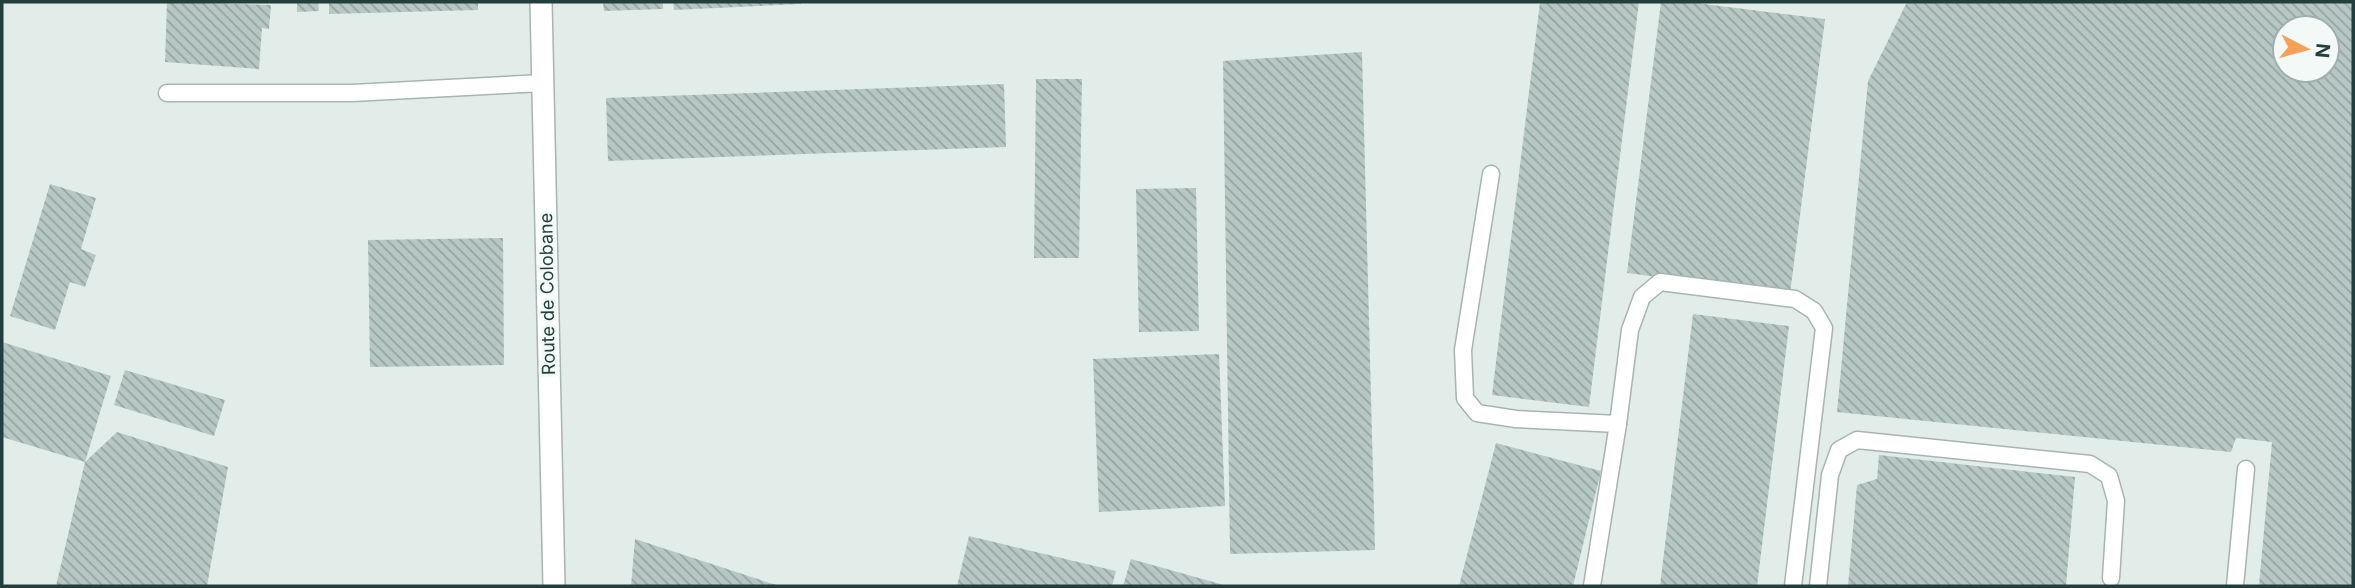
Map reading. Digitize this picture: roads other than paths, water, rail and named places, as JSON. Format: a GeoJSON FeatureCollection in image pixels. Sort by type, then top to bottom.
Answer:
{"type":"FeatureCollection","features":[{"type":"Feature","properties":{"kind":"street","name":"Route de Colobane"},"geometry":{"type":"LineString","coordinates":[[541,2],[554,586]]}},
{"type":"Feature","properties":{"kind":"lane"},"geometry":{"type":"LineString","coordinates":[[167,93],[352,93],[543,83]]}},
{"type":"Feature","properties":{"kind":"lane"},"geometry":{"type":"LineString","coordinates":[[1491,174],[1462,350],[1465,398],[1478,413],[1517,419],[1618,424]]}},
{"type":"Feature","properties":{"kind":"lane"},"geometry":{"type":"LineString","coordinates":[[1592,586],[1630,330],[1642,297],[1660,282],[1795,299],[1814,310],[1824,328],[1793,586]]}},
{"type":"Feature","properties":{"kind":"lane"},"geometry":{"type":"LineString","coordinates":[[1818,586],[1830,475],[1839,450],[1857,440],[2090,464],[2109,476],[2116,500],[2111,578]]}},
{"type":"Feature","properties":{"kind":"lane"},"geometry":{"type":"LineString","coordinates":[[2235,586],[2246,469]]}}]}
